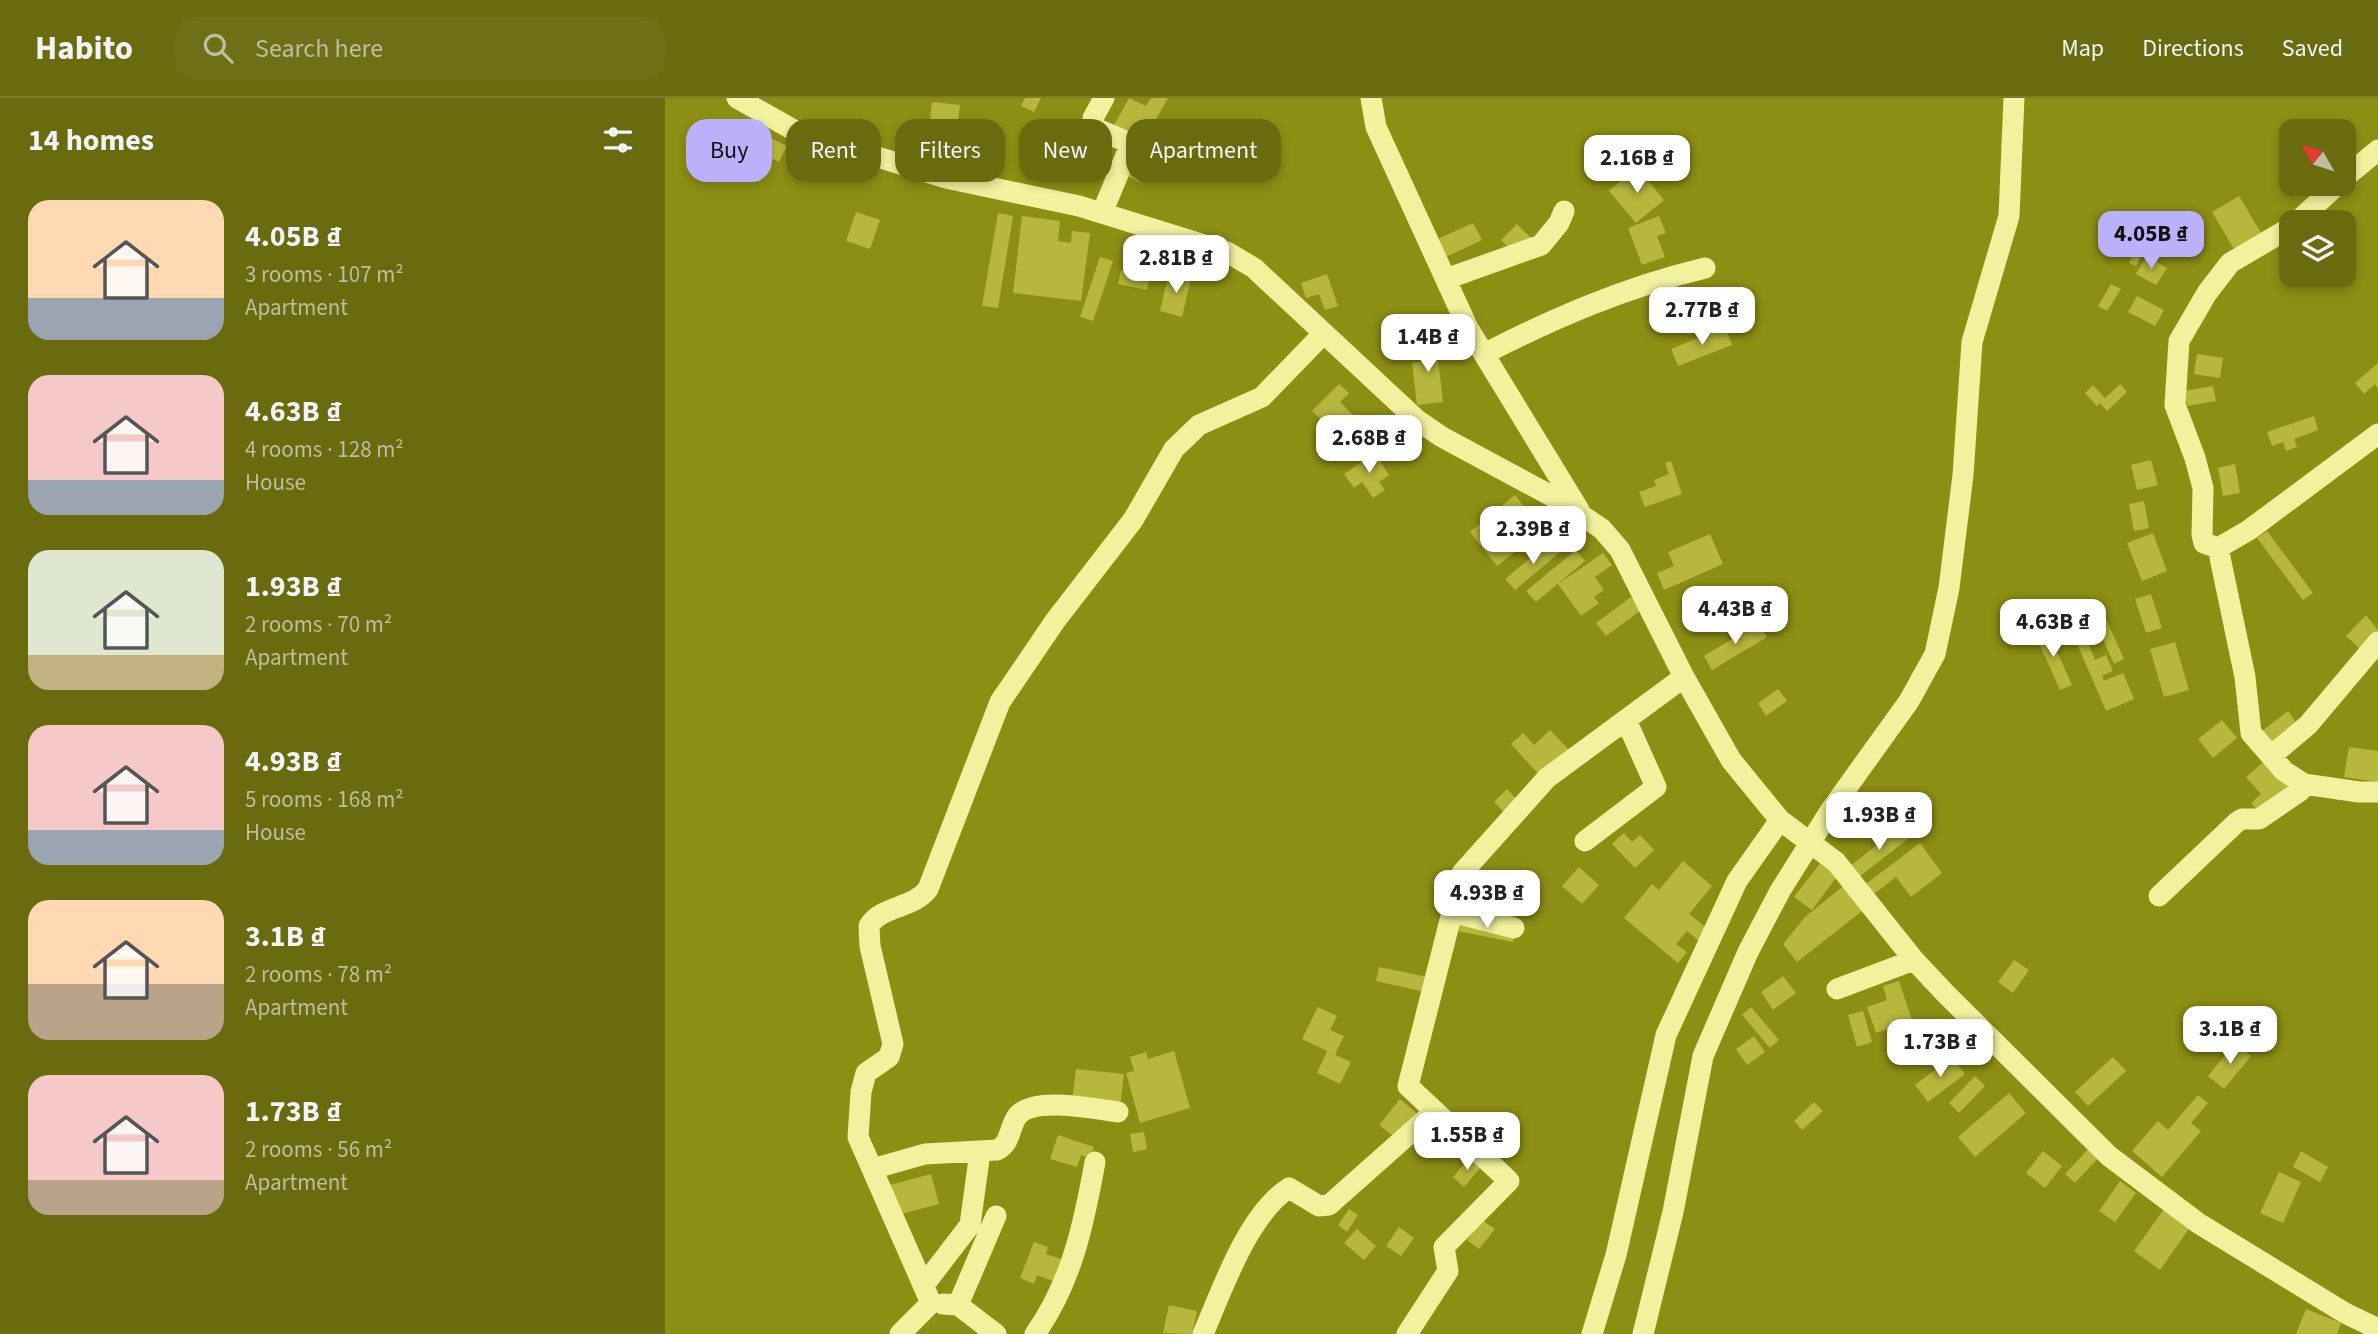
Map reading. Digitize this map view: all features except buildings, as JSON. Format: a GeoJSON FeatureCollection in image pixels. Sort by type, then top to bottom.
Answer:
{"type":"FeatureCollection","features":[{"type":"Feature","properties":{"kind":"street"},"geometry":{"type":"LineString","coordinates":[[1102,213],[1129,148],[1125,141],[1095,128],[1093,118],[1104,98]]}},
{"type":"Feature","properties":{"kind":"street"},"geometry":{"type":"LineString","coordinates":[[1371,98],[1376,127],[1468,328],[1583,515]]}},
{"type":"Feature","properties":{"kind":"street"},"geometry":{"type":"LineString","coordinates":[[1593,1334],[1616,1255],[1665,1035],[1737,881],[1796,830],[1914,692],[1935,654],[1942,629],[1963,475],[1972,342],[2009,215],[2014,98]]}},
{"type":"Feature","properties":{"kind":"street"},"geometry":{"type":"LineString","coordinates":[[748,101],[799,133],[946,178],[1102,213],[1240,258],[1417,420],[1442,437],[1583,515],[1602,529],[1620,550],[1684,677],[1731,760],[1796,830],[1836,862],[1914,960],[2109,1156],[2198,1223],[2345,1313],[2378,1329]]}},
{"type":"Feature","properties":{"kind":"street"},"geometry":{"type":"LineString","coordinates":[[2356,168],[2378,150]]}},
{"type":"Feature","properties":{"kind":"street"},"geometry":{"type":"LineString","coordinates":[[2310,210],[2325,196]]}},
{"type":"Feature","properties":{"kind":"street"},"geometry":{"type":"LineString","coordinates":[[1446,279],[1541,245],[1559,223],[1564,211]]}},
{"type":"Feature","properties":{"kind":"street"},"geometry":{"type":"LineString","coordinates":[[2279,234],[2230,263],[2200,303],[2179,341],[2175,405],[2196,458],[2203,488],[2203,541],[2208,546],[2218,548],[2249,530],[2378,434]]}},
{"type":"Feature","properties":{"kind":"street"},"geometry":{"type":"LineString","coordinates":[[1484,354],[1596,301],[1654,281],[1705,268]]}},
{"type":"Feature","properties":{"kind":"street"},"geometry":{"type":"LineString","coordinates":[[996,1334],[958,1306],[927,1294],[858,1137],[861,1092],[866,1073],[889,1057],[893,1044],[870,946],[869,926],[879,915],[913,903],[928,889],[1000,702],[1055,621],[1133,520],[1174,449],[1199,425],[1262,397],[1323,334]]}},
{"type":"Feature","properties":{"kind":"street"},"geometry":{"type":"LineString","coordinates":[[2218,548],[2245,677],[2251,733],[2284,771],[2304,784],[2358,792],[2378,792]]}},
{"type":"Feature","properties":{"kind":"street"},"geometry":{"type":"LineString","coordinates":[[2271,756],[2308,725],[2378,642]]}},
{"type":"Feature","properties":{"kind":"street"},"geometry":{"type":"LineString","coordinates":[[1407,1334],[1448,1271],[1444,1247],[1509,1181],[1408,1086],[1462,873],[1547,778],[1684,677]]}},
{"type":"Feature","properties":{"kind":"street"},"geometry":{"type":"LineString","coordinates":[[1585,841],[1656,787],[1626,720]]}},
{"type":"Feature","properties":{"kind":"street"},"geometry":{"type":"LineString","coordinates":[[2159,896],[2237,822],[2242,819],[2259,819],[2300,791],[2304,784]]}},
{"type":"Feature","properties":{"kind":"street"},"geometry":{"type":"LineString","coordinates":[[1643,1334],[1674,1212],[1703,1056],[1796,830]]}},
{"type":"Feature","properties":{"kind":"street"},"geometry":{"type":"LineString","coordinates":[[1452,912],[1514,928]]}},
{"type":"Feature","properties":{"kind":"street"},"geometry":{"type":"LineString","coordinates":[[1837,989],[1914,960]]}},
{"type":"Feature","properties":{"kind":"street"},"geometry":{"type":"LineString","coordinates":[[872,1169],[925,1154],[997,1150],[1005,1145],[1018,1116],[1032,1107],[1063,1105],[1118,1112]]}},
{"type":"Feature","properties":{"kind":"street"},"geometry":{"type":"LineString","coordinates":[[1203,1334],[1243,1244],[1279,1195],[1289,1188],[1319,1206],[1329,1205],[1435,1111]]}},
{"type":"Feature","properties":{"kind":"street"},"geometry":{"type":"LineString","coordinates":[[899,1334],[969,1225],[980,1152]]}},
{"type":"Feature","properties":{"kind":"street"},"geometry":{"type":"LineString","coordinates":[[1035,1334],[1066,1281],[1081,1234],[1095,1162]]}},
{"type":"Feature","properties":{"kind":"street"},"geometry":{"type":"LineString","coordinates":[[958,1306],[996,1216]]}}]}
